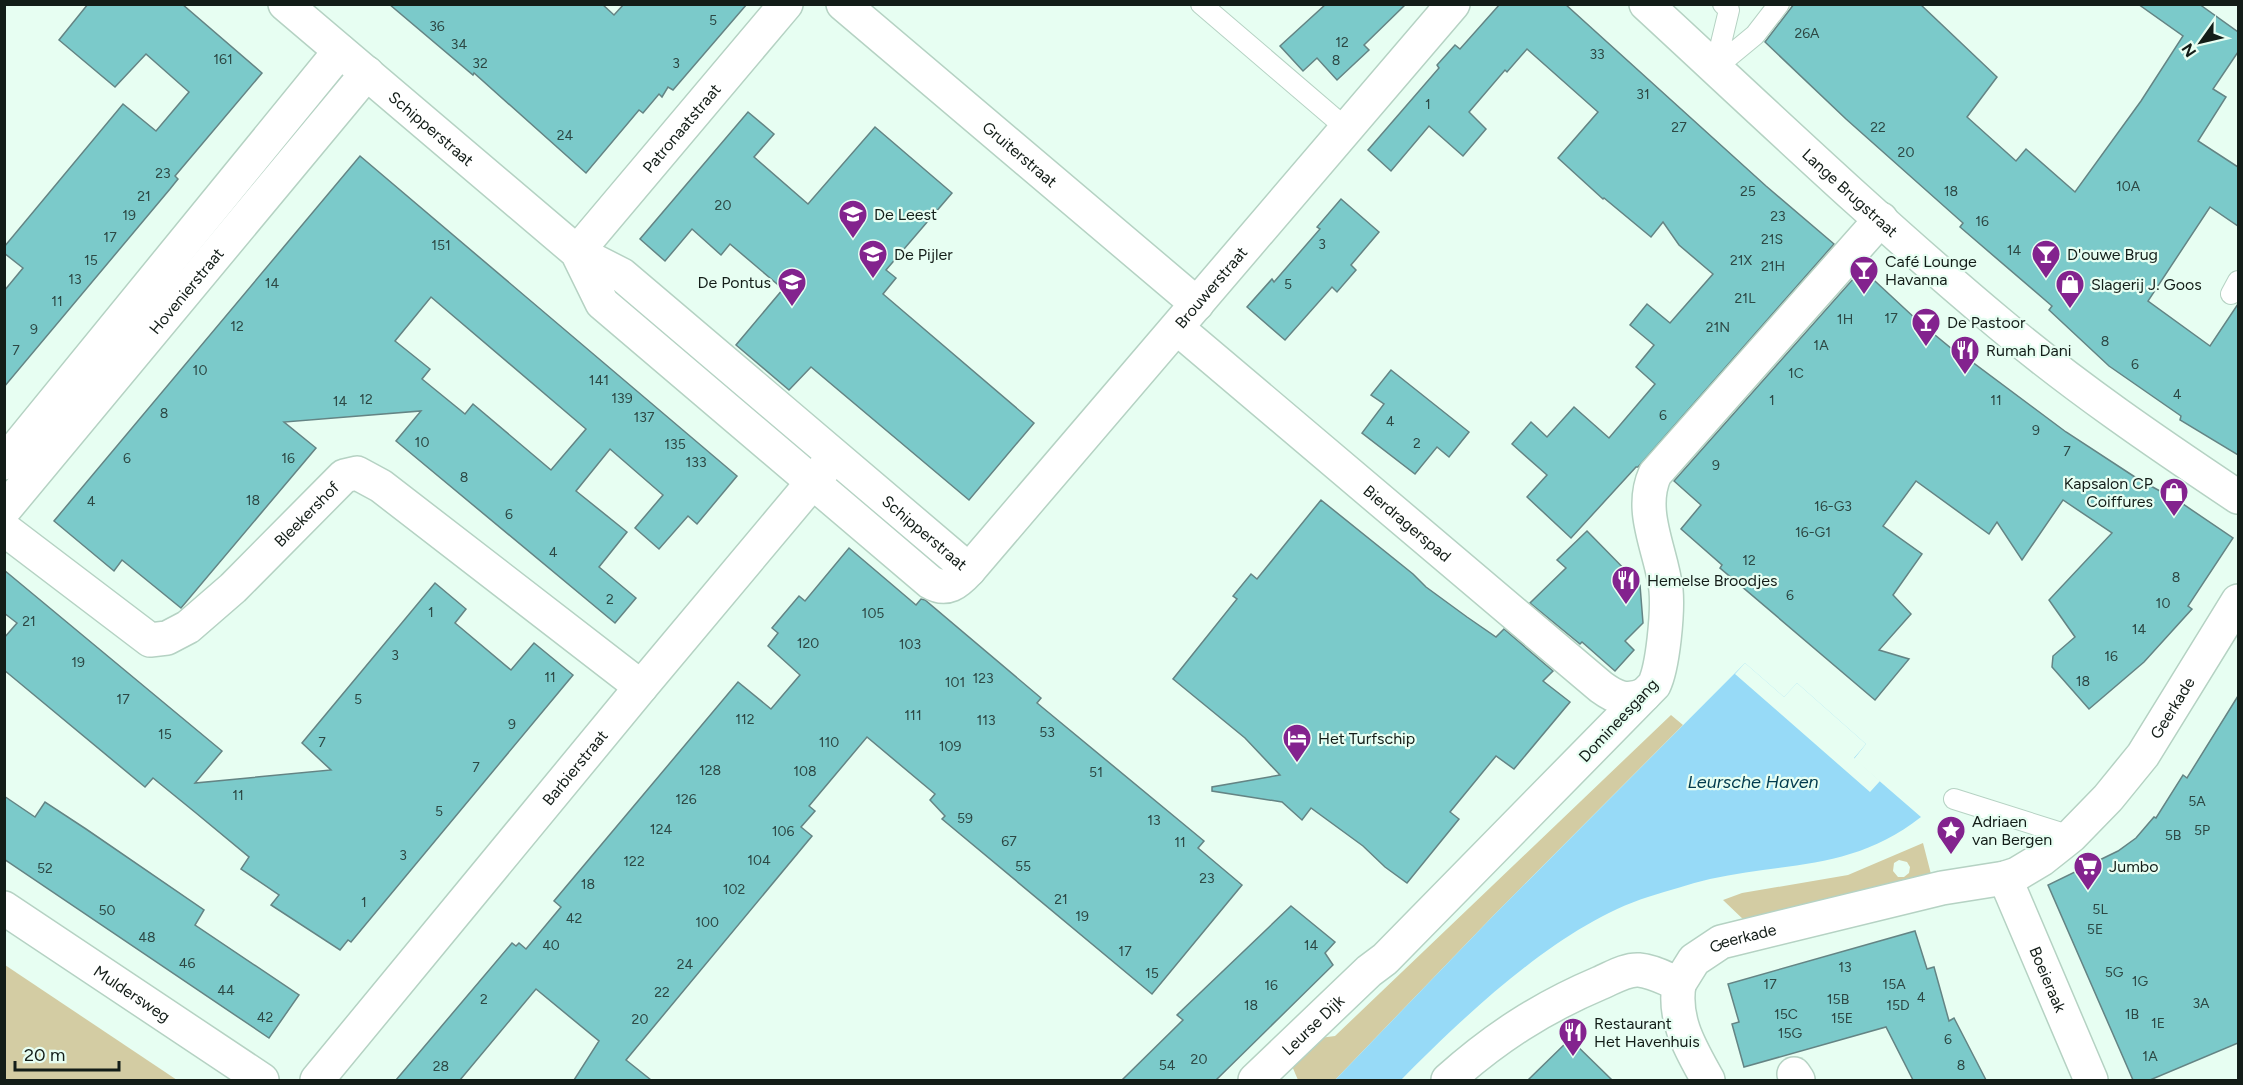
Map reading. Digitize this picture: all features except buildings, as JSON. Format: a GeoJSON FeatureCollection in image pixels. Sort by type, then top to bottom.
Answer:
{"type":"FeatureCollection","features":[{"type":"Feature","properties":{"kind":"street","name":"Schipperstraat"},"geometry":{"type":"LineString","coordinates":[[285,4],[578,252],[622,274],[969,570],[953,585],[938,586],[602,303],[578,252]]}},
{"type":"Feature","properties":{"kind":"street","name":"Patronaatstraat"},"geometry":{"type":"LineString","coordinates":[[578,252],[786,4]]}},
{"type":"Feature","properties":{"kind":"street","name":"Gruiterstraat"},"geometry":{"type":"LineString","coordinates":[[843,4],[1187,316]]}},
{"type":"Feature","properties":{"kind":"street","name":"Brouwerstraat"},"geometry":{"type":"LineString","coordinates":[[969,570],[1453,4]]}},
{"type":"Feature","properties":{"kind":"street","name":"Lange Brugstraat"},"geometry":{"type":"LineString","coordinates":[[1646,4],[1999,324],[2072,382],[2158,444],[2238,497]]}},
{"type":"Feature","properties":{"kind":"street","name":"Hovenierstraat"},"geometry":{"type":"LineString","coordinates":[[4,463],[340,51]]}},
{"type":"Feature","properties":{"kind":"street","name":"Hovenierstraat"},"geometry":{"type":"LineString","coordinates":[[4,510],[367,73]]}},
{"type":"Feature","properties":{"kind":"street","name":"Domineesgang"},"geometry":{"type":"LineString","coordinates":[[1369,971],[1393,951],[1654,685],[1662,663],[1666,591],[1649,509],[1650,485],[1655,474],[1881,219]]}},
{"type":"Feature","properties":{"kind":"street","name":"Bierdragerspad"},"geometry":{"type":"LineString","coordinates":[[1187,316],[1300,433],[1601,687],[1622,699],[1634,699],[1644,695]]}},
{"type":"Feature","properties":{"kind":"street","name":"Barbierstraat"},"geometry":{"type":"LineString","coordinates":[[318,1080],[834,456]]}},
{"type":"Feature","properties":{"kind":"street","name":"Bleekershof"},"geometry":{"type":"LineString","coordinates":[[4,529],[150,640],[167,638],[188,627],[233,588],[344,476],[357,473],[381,486],[641,687]]}},
{"type":"Feature","properties":{"kind":"street","name":"Geerkade"},"geometry":{"type":"LineString","coordinates":[[1679,984],[1694,960],[1721,942],[1738,936],[1942,888],[2005,878],[2029,867],[2071,836],[2108,798],[2143,754],[2238,601]]}},
{"type":"Feature","properties":{"kind":"street","name":"Boeieraak"},"geometry":{"type":"LineString","coordinates":[[2005,878],[2091,1080]]}},
{"type":"Feature","properties":{"kind":"street","name":"Muldersweg"},"geometry":{"type":"LineString","coordinates":[[4,908],[262,1080]]}},
{"type":"Feature","properties":{"kind":"street"},"geometry":{"type":"LineString","coordinates":[[1448,1080],[1492,1043],[1534,1014],[1624,973],[1640,970],[1679,984],[1677,1003],[1680,1023],[1708,1080]]}},
{"type":"Feature","properties":{"kind":"street","name":"Leurse Dijk"},"geometry":{"type":"LineString","coordinates":[[1255,1080],[1369,971]]}},
{"type":"Feature","properties":{"kind":"lane"},"geometry":{"type":"LineString","coordinates":[[1201,4],[1347,129]]}},
{"type":"Feature","properties":{"kind":"lane"},"geometry":{"type":"LineString","coordinates":[[1715,68],[1729,10],[1723,4]]}},
{"type":"Feature","properties":{"kind":"lane"},"geometry":{"type":"LineString","coordinates":[[1715,68],[1755,35],[1779,4]]}},
{"type":"Feature","properties":{"kind":"lane"},"geometry":{"type":"LineString","coordinates":[[1954,799],[2071,836]]}},
{"type":"Feature","properties":{"kind":"shaded area"},"geometry":{"type":"Polygon","coordinates":[[[1671,715],[1683,725],[1494,915],[1335,1080],[1298,1080],[1292,1066],[1320,1038],[1335,1036],[1671,715]]]}},
{"type":"Feature","properties":{"kind":"shaded area"},"geometry":{"type":"Polygon","coordinates":[[[1923,843],[1932,878],[1746,922],[1723,900],[1742,893],[1848,875],[1923,843]],[[1899,860],[1894,863],[1893,871],[1898,877],[1904,877],[1909,873],[1910,867],[1907,862],[1899,860]]]}},
{"type":"Feature","properties":{"kind":"shaded area"},"geometry":{"type":"Polygon","coordinates":[[[5,965],[177,1080],[5,1080],[5,965]]]}},
{"type":"Feature","properties":{"kind":"water","name":"Leursche Haven"},"geometry":{"type":"Polygon","coordinates":[[[1745,663],[1784,697],[1797,683],[1866,744],[1854,759],[1921,817],[1871,847],[1845,855],[1710,879],[1648,897],[1615,910],[1548,950],[1516,975],[1454,1028],[1401,1080],[1335,1080],[1494,915],[1745,663]]]}},
{"type":"Feature","properties":{"kind":"pier"},"geometry":{"type":"Polygon","coordinates":[[[1745,663],[1784,697],[1797,683],[1866,744],[1854,758],[1880,781],[1870,792],[1735,674],[1745,663]]]}},
{"type":"Feature","properties":{"kind":"place","name":"De Leest"},"geometry":{"type":"Point","coordinates":[853,240]}},
{"type":"Feature","properties":{"kind":"place","name":"De Pijler"},"geometry":{"type":"Point","coordinates":[873,280]}},
{"type":"Feature","properties":{"kind":"place","name":"D'ouwe Brug"},"geometry":{"type":"Point","coordinates":[2046,280]}},
{"type":"Feature","properties":{"kind":"place","name":"Café Lounge Havanna"},"geometry":{"type":"Point","coordinates":[1864,296]}},
{"type":"Feature","properties":{"kind":"place","name":"De Pontus"},"geometry":{"type":"Point","coordinates":[792,308]}},
{"type":"Feature","properties":{"kind":"place","name":"Slagerij J. Goos"},"geometry":{"type":"Point","coordinates":[2070,310]}},
{"type":"Feature","properties":{"kind":"place","name":"De Pastoor"},"geometry":{"type":"Point","coordinates":[1926,348]}},
{"type":"Feature","properties":{"kind":"place","name":"Rumah Dani"},"geometry":{"type":"Point","coordinates":[1965,376]}},
{"type":"Feature","properties":{"kind":"place","name":"Kapsalon CP Coiffures"},"geometry":{"type":"Point","coordinates":[2174,518]}},
{"type":"Feature","properties":{"kind":"place","name":"Hemelse Broodjes"},"geometry":{"type":"Point","coordinates":[1626,606]}},
{"type":"Feature","properties":{"kind":"place","name":"Het Turfschip"},"geometry":{"type":"Point","coordinates":[1297,764]}},
{"type":"Feature","properties":{"kind":"place","name":"Adriaen van Bergen"},"geometry":{"type":"Point","coordinates":[1951,856]}},
{"type":"Feature","properties":{"kind":"place","name":"Jumbo"},"geometry":{"type":"Point","coordinates":[2088,892]}},
{"type":"Feature","properties":{"kind":"place","name":"Restaurant Het Havenhuis"},"geometry":{"type":"Point","coordinates":[1573,1058]}}]}
